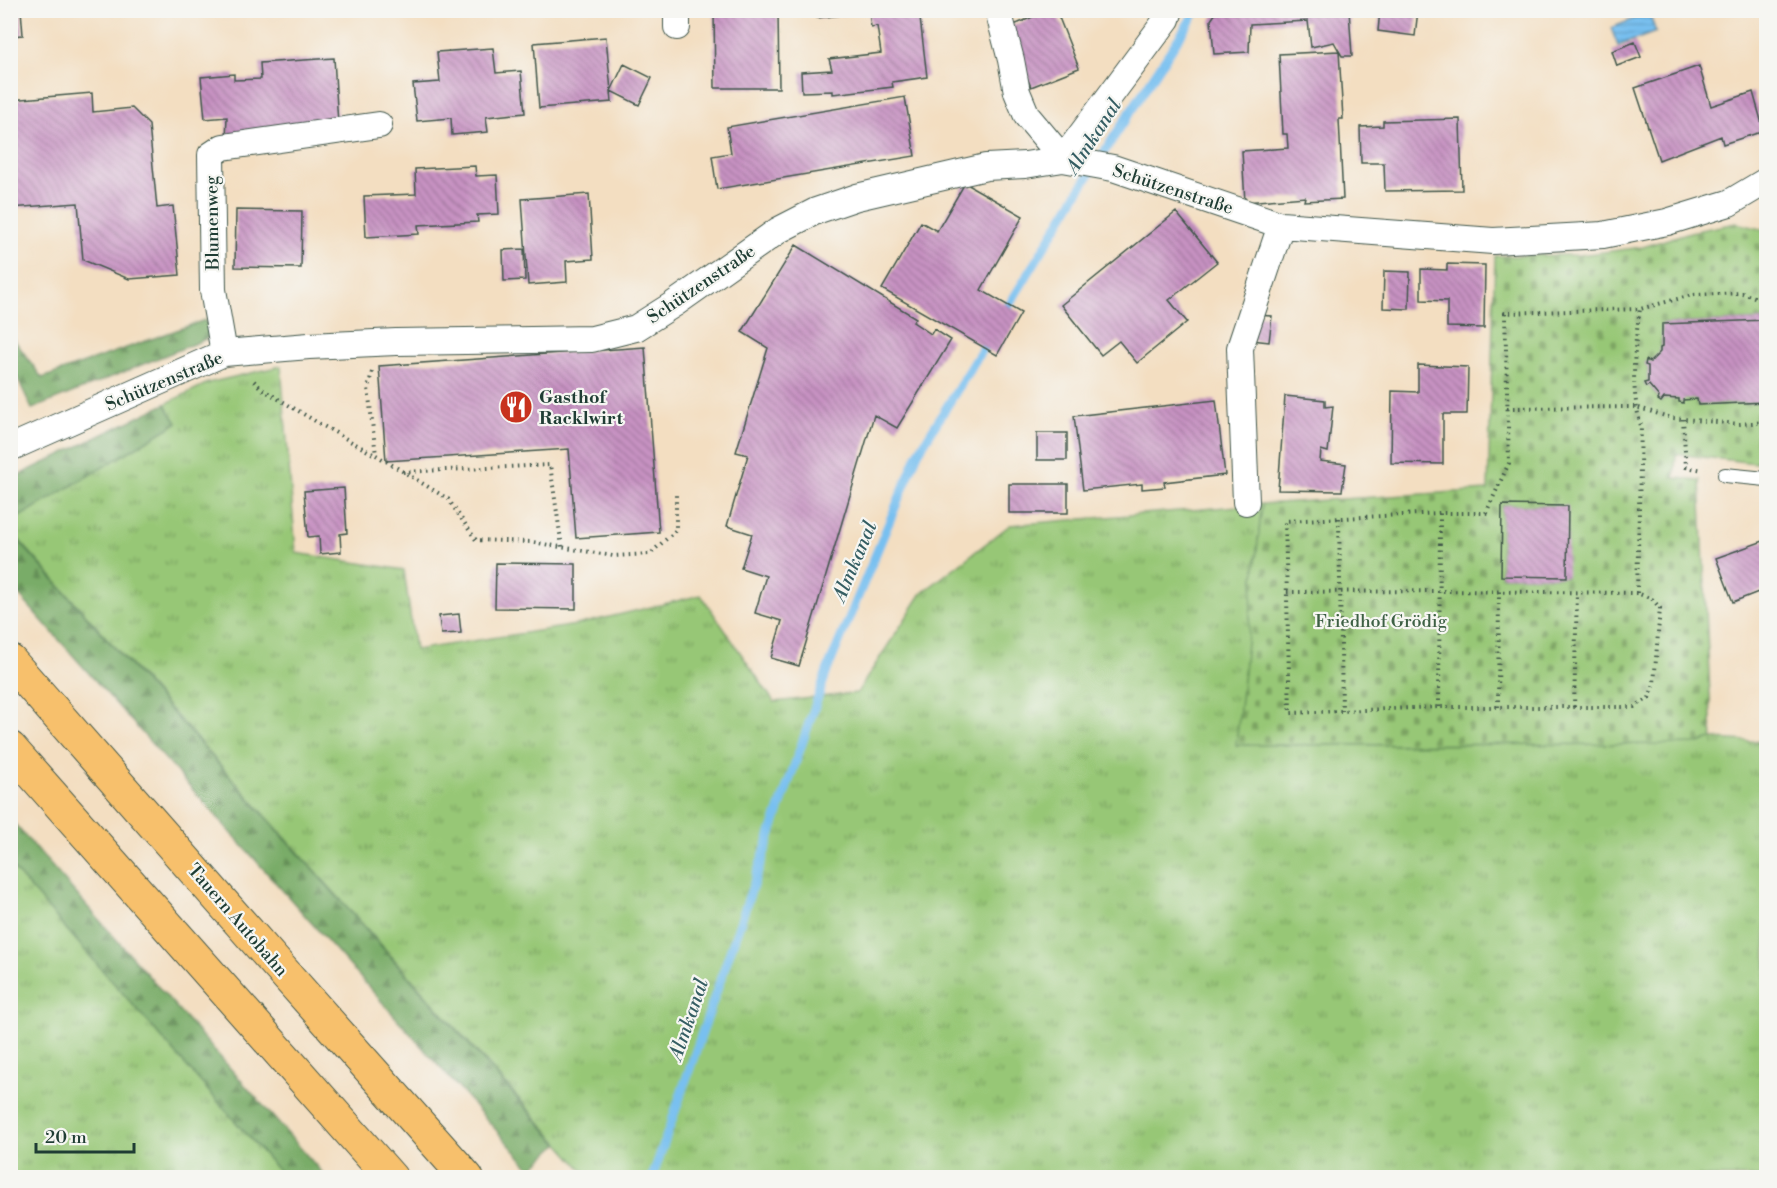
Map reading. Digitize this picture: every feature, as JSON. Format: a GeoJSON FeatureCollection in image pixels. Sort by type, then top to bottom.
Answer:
{"type":"FeatureCollection","features":[{"type":"Feature","properties":{"kind":"highway","name":"Tauern Autobahn"},"geometry":{"type":"LineString","coordinates":[[10,661],[467,1178]]}},
{"type":"Feature","properties":{"kind":"highway"},"geometry":{"type":"LineString","coordinates":[[10,748],[391,1178]]}},
{"type":"Feature","properties":{"kind":"street"},"geometry":{"type":"LineString","coordinates":[[998,10],[1017,92],[1027,116],[1071,160],[1167,19],[1170,10]]}},
{"type":"Feature","properties":{"kind":"street","name":"Blumenweg"},"geometry":{"type":"LineString","coordinates":[[224,353],[213,290],[211,155],[223,147],[379,125]]}},
{"type":"Feature","properties":{"kind":"street","name":"Schützenstraße"},"geometry":{"type":"LineString","coordinates":[[11,446],[224,353],[381,343],[591,339],[636,328],[779,230],[816,211],[857,197],[986,167],[1071,160],[1113,168],[1281,225],[1493,241],[1603,235],[1667,222],[1729,203],[1767,181]]}},
{"type":"Feature","properties":{"kind":"street"},"geometry":{"type":"LineString","coordinates":[[1246,502],[1240,348],[1281,225]]}},
{"type":"Feature","properties":{"kind":"lane"},"geometry":{"type":"LineString","coordinates":[[1725,475],[1767,479]]}},
{"type":"Feature","properties":{"kind":"path"},"geometry":{"type":"LineString","coordinates":[[1287,592],[1636,593],[1652,599],[1660,608],[1654,684],[1648,698],[1634,706],[1439,707],[1290,713],[1285,521],[1440,513],[1486,513],[1509,463],[1506,313],[1640,309],[1692,295],[1742,293],[1767,301]]}},
{"type":"Feature","properties":{"kind":"path"},"geometry":{"type":"LineString","coordinates":[[1636,593],[1641,426],[1636,407],[1634,347],[1640,309]]}},
{"type":"Feature","properties":{"kind":"path"},"geometry":{"type":"LineString","coordinates":[[376,455],[368,388],[381,343]]}},
{"type":"Feature","properties":{"kind":"path"},"geometry":{"type":"LineString","coordinates":[[224,353],[262,388],[448,500],[476,540],[531,542],[613,556],[650,554],[676,530],[676,494]]}},
{"type":"Feature","properties":{"kind":"path"},"geometry":{"type":"LineString","coordinates":[[1507,408],[1636,407],[1683,420],[1739,424],[1767,422]]}},
{"type":"Feature","properties":{"kind":"path"},"geometry":{"type":"LineString","coordinates":[[1683,420],[1686,467],[1725,475]]}},
{"type":"Feature","properties":{"kind":"path"},"geometry":{"type":"LineString","coordinates":[[402,472],[550,465],[562,547]]}},
{"type":"Feature","properties":{"kind":"path"},"geometry":{"type":"LineString","coordinates":[[1439,707],[1440,513]]}},
{"type":"Feature","properties":{"kind":"path"},"geometry":{"type":"LineString","coordinates":[[1339,518],[1342,711]]}},
{"type":"Feature","properties":{"kind":"path"},"geometry":{"type":"LineString","coordinates":[[1498,707],[1499,591]]}},
{"type":"Feature","properties":{"kind":"path"},"geometry":{"type":"LineString","coordinates":[[1574,707],[1577,593]]}},
{"type":"Feature","properties":{"kind":"green space","name":"Friedhof Grödig"},"geometry":{"type":"Polygon","coordinates":[[[1736,223],[1766,230],[1766,320],[1662,324],[1660,352],[1645,364],[1648,366],[1648,382],[1644,384],[1649,385],[1661,402],[1664,398],[1697,399],[1698,405],[1766,402],[1766,460],[1755,463],[1676,454],[1674,478],[1700,480],[1712,739],[1695,744],[1236,745],[1262,504],[1488,490],[1495,256],[1580,255],[1643,247],[1690,232],[1736,223]],[[1502,505],[1501,576],[1566,577],[1567,506],[1502,505]]]}},
{"type":"Feature","properties":{"kind":"green space"},"geometry":{"type":"Polygon","coordinates":[[[205,320],[213,336],[32,409],[11,364],[10,334],[42,378],[205,320]]]}},
{"type":"Feature","properties":{"kind":"green space"},"geometry":{"type":"Polygon","coordinates":[[[281,366],[296,553],[404,570],[415,650],[576,625],[701,595],[774,702],[857,693],[922,593],[1010,525],[1262,504],[1237,745],[1695,744],[1712,739],[1766,742],[1766,1177],[589,1177],[11,531],[10,522],[177,423],[165,404],[208,383],[281,366]]]}},
{"type":"Feature","properties":{"kind":"green space"},"geometry":{"type":"Polygon","coordinates":[[[165,404],[177,423],[11,522],[11,479],[165,404]]]}},
{"type":"Feature","properties":{"kind":"green space"},"geometry":{"type":"Polygon","coordinates":[[[10,531],[558,1144],[531,1169],[11,586],[10,531]]]}},
{"type":"Feature","properties":{"kind":"green space"},"geometry":{"type":"Polygon","coordinates":[[[11,820],[326,1177],[284,1177],[11,866],[11,820]]]}},
{"type":"Feature","properties":{"kind":"green space"},"geometry":{"type":"Polygon","coordinates":[[[11,866],[284,1177],[11,1177],[11,866]]]}},
{"type":"Feature","properties":{"kind":"water"},"geometry":{"type":"Polygon","coordinates":[[[1649,13],[1656,32],[1618,46],[1611,28],[1649,13]]]}},
{"type":"Feature","properties":{"kind":"building"},"geometry":{"type":"Polygon","coordinates":[[[10,10],[21,10],[23,35],[10,36],[10,10]]]}},
{"type":"Feature","properties":{"kind":"building"},"geometry":{"type":"Polygon","coordinates":[[[714,10],[778,10],[779,88],[715,88],[714,10]]]}},
{"type":"Feature","properties":{"kind":"building"},"geometry":{"type":"Polygon","coordinates":[[[816,10],[919,10],[927,77],[892,82],[893,87],[833,94],[833,91],[802,92],[801,72],[832,70],[829,59],[881,53],[877,26],[871,27],[869,12],[817,18],[816,10]]]}},
{"type":"Feature","properties":{"kind":"building"},"geometry":{"type":"Polygon","coordinates":[[[1049,10],[1056,10],[1079,68],[1031,87],[1007,28],[1049,10]]]}},
{"type":"Feature","properties":{"kind":"building"},"geometry":{"type":"Polygon","coordinates":[[[1218,10],[1349,10],[1352,56],[1342,56],[1334,42],[1311,47],[1308,21],[1250,24],[1249,52],[1214,54],[1211,20],[1218,10]]]}},
{"type":"Feature","properties":{"kind":"building"},"geometry":{"type":"Polygon","coordinates":[[[1380,10],[1418,10],[1415,36],[1378,31],[1380,10]]]}},
{"type":"Feature","properties":{"kind":"building"},"geometry":{"type":"Polygon","coordinates":[[[606,37],[612,102],[539,108],[534,43],[606,37]]]}},
{"type":"Feature","properties":{"kind":"building"},"geometry":{"type":"Polygon","coordinates":[[[1635,42],[1641,57],[1617,66],[1612,51],[1635,42]]]}},
{"type":"Feature","properties":{"kind":"building"},"geometry":{"type":"Polygon","coordinates":[[[493,48],[496,73],[521,71],[525,113],[486,117],[488,132],[452,135],[451,118],[417,121],[413,84],[440,82],[437,52],[493,48]]]}},
{"type":"Feature","properties":{"kind":"building"},"geometry":{"type":"Polygon","coordinates":[[[1339,51],[1343,119],[1339,119],[1343,199],[1304,201],[1305,197],[1245,202],[1242,151],[1288,148],[1287,134],[1283,134],[1279,54],[1339,51]]]}},
{"type":"Feature","properties":{"kind":"building"},"geometry":{"type":"Polygon","coordinates":[[[334,58],[338,124],[226,139],[227,117],[205,119],[201,77],[234,74],[234,80],[261,79],[260,63],[334,58]]]}},
{"type":"Feature","properties":{"kind":"building"},"geometry":{"type":"Polygon","coordinates":[[[624,64],[652,78],[639,105],[611,91],[624,64]]]}},
{"type":"Feature","properties":{"kind":"building"},"geometry":{"type":"Polygon","coordinates":[[[1699,66],[1711,106],[1753,92],[1764,131],[1723,144],[1721,136],[1659,160],[1635,88],[1699,66]]]}},
{"type":"Feature","properties":{"kind":"building"},"geometry":{"type":"Polygon","coordinates":[[[92,93],[93,112],[132,108],[149,125],[157,208],[173,206],[180,275],[129,279],[83,260],[78,203],[10,208],[10,100],[92,93]]]}},
{"type":"Feature","properties":{"kind":"building"},"geometry":{"type":"Polygon","coordinates":[[[905,97],[915,156],[717,189],[712,156],[731,153],[727,127],[905,97]]]}},
{"type":"Feature","properties":{"kind":"building"},"geometry":{"type":"Polygon","coordinates":[[[1460,119],[1462,190],[1385,191],[1384,163],[1361,163],[1360,127],[1383,126],[1383,121],[1460,119]]]}},
{"type":"Feature","properties":{"kind":"building"},"geometry":{"type":"Polygon","coordinates":[[[475,166],[476,176],[497,175],[499,214],[477,215],[478,222],[418,225],[419,234],[366,237],[364,196],[416,194],[415,169],[475,166]]]}},
{"type":"Feature","properties":{"kind":"building"},"geometry":{"type":"Polygon","coordinates":[[[965,183],[1023,216],[981,290],[1021,313],[997,355],[882,289],[921,222],[937,231],[965,183]]]}},
{"type":"Feature","properties":{"kind":"building"},"geometry":{"type":"Polygon","coordinates":[[[589,194],[593,259],[566,261],[567,282],[528,285],[522,199],[589,194]]]}},
{"type":"Feature","properties":{"kind":"building"},"geometry":{"type":"Polygon","coordinates":[[[236,210],[302,211],[301,268],[235,267],[236,210]]]}},
{"type":"Feature","properties":{"kind":"building"},"geometry":{"type":"Polygon","coordinates":[[[1176,212],[1217,262],[1169,300],[1187,322],[1137,363],[1119,341],[1101,355],[1061,305],[1176,212]]]}},
{"type":"Feature","properties":{"kind":"building"},"geometry":{"type":"Polygon","coordinates":[[[796,245],[916,318],[913,322],[931,334],[934,329],[951,340],[897,428],[874,415],[799,666],[771,658],[782,621],[755,613],[766,576],[741,568],[752,534],[727,526],[748,455],[736,452],[768,348],[742,332],[796,245]]]}},
{"type":"Feature","properties":{"kind":"building"},"geometry":{"type":"Polygon","coordinates":[[[524,249],[525,280],[504,281],[503,250],[524,249]]]}},
{"type":"Feature","properties":{"kind":"building"},"geometry":{"type":"Polygon","coordinates":[[[1447,264],[1485,265],[1484,328],[1447,327],[1447,301],[1421,300],[1421,269],[1447,270],[1447,264]]]}},
{"type":"Feature","properties":{"kind":"building"},"geometry":{"type":"Polygon","coordinates":[[[1384,271],[1410,272],[1409,309],[1383,308],[1384,271]]]}},
{"type":"Feature","properties":{"kind":"building"},"geometry":{"type":"Polygon","coordinates":[[[1255,315],[1272,316],[1269,342],[1252,340],[1255,315]]]}},
{"type":"Feature","properties":{"kind":"building"},"geometry":{"type":"Polygon","coordinates":[[[1766,320],[1766,402],[1698,405],[1697,399],[1683,400],[1683,403],[1679,402],[1679,399],[1664,398],[1661,402],[1649,385],[1646,387],[1644,383],[1648,382],[1648,366],[1645,365],[1646,360],[1650,362],[1660,352],[1662,324],[1766,320]]]}},
{"type":"Feature","properties":{"kind":"building","name":"Gasthof Racklwirt"},"geometry":{"type":"Polygon","coordinates":[[[645,347],[659,532],[576,538],[569,449],[386,461],[379,366],[645,347]]]}},
{"type":"Feature","properties":{"kind":"building"},"geometry":{"type":"Polygon","coordinates":[[[1418,365],[1468,367],[1467,414],[1443,414],[1443,464],[1391,463],[1392,391],[1418,392],[1418,365]]]}},
{"type":"Feature","properties":{"kind":"building"},"geometry":{"type":"Polygon","coordinates":[[[1285,396],[1325,400],[1325,407],[1333,406],[1328,452],[1321,450],[1320,461],[1346,464],[1342,491],[1278,490],[1285,396]]]}},
{"type":"Feature","properties":{"kind":"building"},"geometry":{"type":"Polygon","coordinates":[[[1216,400],[1225,475],[1164,482],[1165,487],[1142,489],[1142,484],[1083,490],[1074,416],[1216,400]]]}},
{"type":"Feature","properties":{"kind":"building"},"geometry":{"type":"Polygon","coordinates":[[[1037,433],[1067,433],[1067,460],[1037,460],[1037,433]]]}},
{"type":"Feature","properties":{"kind":"building"},"geometry":{"type":"Polygon","coordinates":[[[1009,484],[1068,484],[1068,513],[1009,513],[1009,484]]]}},
{"type":"Feature","properties":{"kind":"building"},"geometry":{"type":"Polygon","coordinates":[[[344,488],[347,533],[340,534],[341,552],[320,554],[319,536],[308,537],[304,491],[344,488]]]}},
{"type":"Feature","properties":{"kind":"building"},"geometry":{"type":"Polygon","coordinates":[[[1502,505],[1568,506],[1567,577],[1501,576],[1502,505]]]}},
{"type":"Feature","properties":{"kind":"building"},"geometry":{"type":"Polygon","coordinates":[[[1766,540],[1766,589],[1733,602],[1716,558],[1766,540]]]}},
{"type":"Feature","properties":{"kind":"building"},"geometry":{"type":"Polygon","coordinates":[[[496,563],[576,564],[576,609],[495,608],[496,563]]]}},
{"type":"Feature","properties":{"kind":"building"},"geometry":{"type":"Polygon","coordinates":[[[459,614],[461,633],[441,634],[439,616],[459,614]]]}},
{"type":"Feature","properties":{"kind":"waterway","name":"Almkanal"},"geometry":{"type":"LineString","coordinates":[[1003,315],[1078,192],[1197,10]]}},
{"type":"Feature","properties":{"kind":"waterway","name":"Almkanal"},"geometry":{"type":"LineString","coordinates":[[652,1178],[827,671],[918,453],[990,337]]}},
{"type":"Feature","properties":{"kind":"place","name":"Gasthof Racklwirt"},"geometry":{"type":"Point","coordinates":[516,407]}}]}
